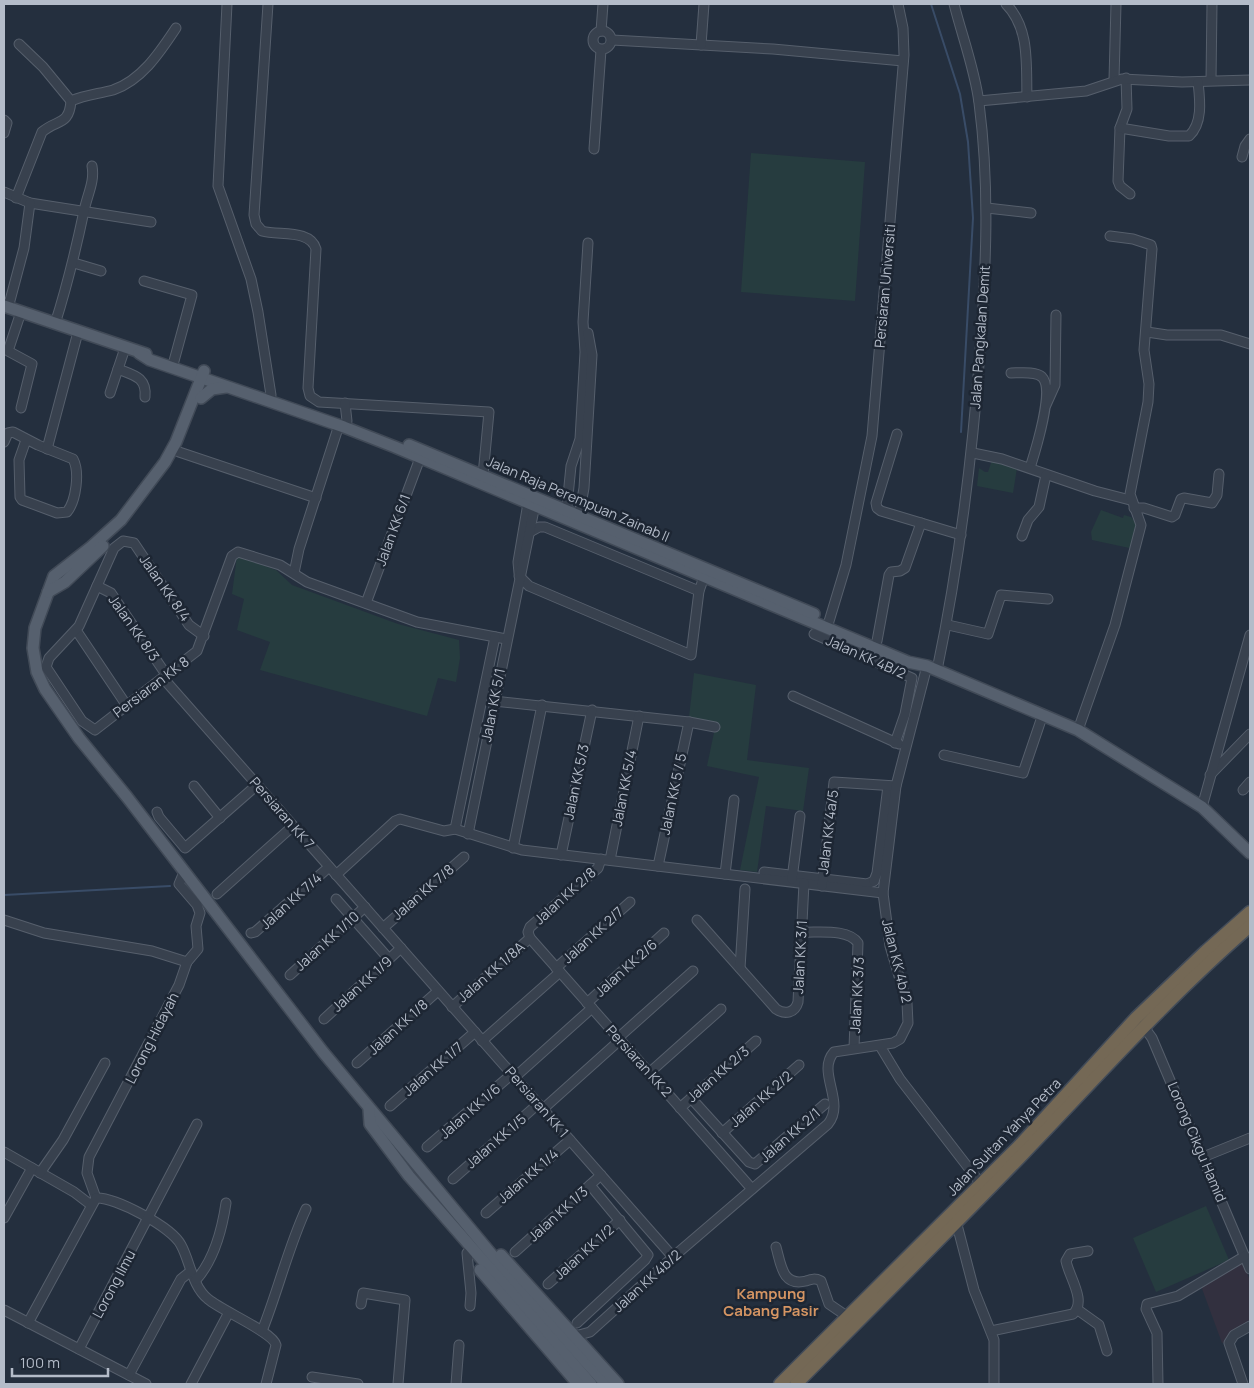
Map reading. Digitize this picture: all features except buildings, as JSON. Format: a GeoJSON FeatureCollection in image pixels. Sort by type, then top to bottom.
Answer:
{"type":"FeatureCollection","features":[{"type":"Feature","properties":{"kind":"highway","name":"Jalan Sultan Yahya Petra"},"geometry":{"type":"LineString","coordinates":[[780,1384],[1140,1022],[1214,957],[1248,921]]}},
{"type":"Feature","properties":{"kind":"highway","name":"Jalan Sultan Yahya Petra"},"geometry":{"type":"LineString","coordinates":[[796,1384],[956,1222],[1140,1022]]}},
{"type":"Feature","properties":{"kind":"main road","name":"Jalan Raja Perempuan Zainab II"},"geometry":{"type":"LineString","coordinates":[[6,307],[139,353],[150,360],[271,395],[420,458],[532,500],[704,577],[831,626],[878,641],[911,655],[932,668]]}},
{"type":"Feature","properties":{"kind":"main road","name":"Jalan Raja Perempuan Zainab II"},"geometry":{"type":"LineString","coordinates":[[139,353],[154,354],[174,361],[231,388],[343,425],[483,475],[532,500]]}},
{"type":"Feature","properties":{"kind":"main road"},"geometry":{"type":"LineString","coordinates":[[48,592],[65,582],[128,523],[163,478],[181,449],[201,398],[206,375]]}},
{"type":"Feature","properties":{"kind":"main road"},"geometry":{"type":"LineString","coordinates":[[206,375],[166,462],[121,520],[54,576],[38,618],[33,648],[37,672],[44,689],[79,738],[369,1109],[592,1384]]}},
{"type":"Feature","properties":{"kind":"main road"},"geometry":{"type":"LineString","coordinates":[[201,398],[216,388],[231,388]]}},
{"type":"Feature","properties":{"kind":"main road","name":"Jalan Raja Perempuan Zainab II"},"geometry":{"type":"LineString","coordinates":[[578,520],[831,626],[846,642],[932,668],[1078,730],[1202,807],[1249,853]]}},
{"type":"Feature","properties":{"kind":"main road"},"geometry":{"type":"LineString","coordinates":[[369,1109],[370,1124],[440,1221],[578,1384]]}},
{"type":"Feature","properties":{"kind":"main road"},"geometry":{"type":"LineString","coordinates":[[417,1167],[618,1384]]}},
{"type":"Feature","properties":{"kind":"main road"},"geometry":{"type":"LineString","coordinates":[[409,1176],[523,1300],[606,1384]]}},
{"type":"Feature","properties":{"kind":"street"},"geometry":{"type":"LineString","coordinates":[[227,4],[218,186],[251,279],[271,395]]}},
{"type":"Feature","properties":{"kind":"street"},"geometry":{"type":"LineString","coordinates":[[268,4],[254,215],[256,224],[262,231],[303,236],[314,243],[316,249],[308,388],[313,400],[489,412],[483,475]]}},
{"type":"Feature","properties":{"kind":"street"},"geometry":{"type":"LineString","coordinates":[[601,31],[603,4]]}},
{"type":"Feature","properties":{"kind":"street"},"geometry":{"type":"LineString","coordinates":[[701,45],[704,4]]}},
{"type":"Feature","properties":{"kind":"street","name":"Persiaran Universiti"},"geometry":{"type":"LineString","coordinates":[[831,626],[846,566],[872,436],[903,61],[903,28],[898,4]]}},
{"type":"Feature","properties":{"kind":"street","name":"Jalan Pangkalan Demit"},"geometry":{"type":"LineString","coordinates":[[932,668],[948,625],[973,453],[984,290],[987,208],[979,101],[954,4]]}},
{"type":"Feature","properties":{"kind":"street"},"geometry":{"type":"LineString","coordinates":[[1006,4],[1018,20],[1024,40],[1026,97]]}},
{"type":"Feature","properties":{"kind":"street"},"geometry":{"type":"LineString","coordinates":[[1114,80],[1116,4]]}},
{"type":"Feature","properties":{"kind":"street"},"geometry":{"type":"LineString","coordinates":[[1211,80],[1212,4]]}},
{"type":"Feature","properties":{"kind":"street"},"geometry":{"type":"LineString","coordinates":[[71,102],[90,93],[113,90],[136,78],[160,53],[176,28]]}},
{"type":"Feature","properties":{"kind":"street"},"geometry":{"type":"LineString","coordinates":[[601,31],[610,34],[612,40],[610,46],[601,50],[595,47],[592,42],[596,33],[601,31]]}},
{"type":"Feature","properties":{"kind":"street"},"geometry":{"type":"LineString","coordinates":[[612,40],[903,61]]}},
{"type":"Feature","properties":{"kind":"street"},"geometry":{"type":"LineString","coordinates":[[16,198],[42,132],[66,119],[70,112],[71,102],[44,66],[18,44]]}},
{"type":"Feature","properties":{"kind":"street"},"geometry":{"type":"LineString","coordinates":[[594,149],[601,50]]}},
{"type":"Feature","properties":{"kind":"street"},"geometry":{"type":"LineString","coordinates":[[979,101],[1086,91],[1114,80],[1126,78],[1198,82],[1250,80]]}},
{"type":"Feature","properties":{"kind":"street"},"geometry":{"type":"LineString","coordinates":[[1126,78],[1127,109],[1120,128],[1118,181],[1120,186],[1130,194]]}},
{"type":"Feature","properties":{"kind":"street"},"geometry":{"type":"LineString","coordinates":[[1120,128],[1169,136],[1189,136],[1197,126],[1199,116],[1198,82]]}},
{"type":"Feature","properties":{"kind":"street"},"geometry":{"type":"LineString","coordinates":[[4,120],[7,123],[4,133]]}},
{"type":"Feature","properties":{"kind":"street"},"geometry":{"type":"LineString","coordinates":[[1242,157],[1250,139]]}},
{"type":"Feature","properties":{"kind":"street"},"geometry":{"type":"LineString","coordinates":[[55,324],[74,262],[84,212],[93,181],[92,166]]}},
{"type":"Feature","properties":{"kind":"street"},"geometry":{"type":"LineString","coordinates":[[4,192],[30,203],[151,222]]}},
{"type":"Feature","properties":{"kind":"street"},"geometry":{"type":"LineString","coordinates":[[6,307],[24,248],[30,203]]}},
{"type":"Feature","properties":{"kind":"street"},"geometry":{"type":"LineString","coordinates":[[987,208],[1032,213]]}},
{"type":"Feature","properties":{"kind":"street"},"geometry":{"type":"LineString","coordinates":[[1078,730],[1126,588],[1141,525],[1132,504],[1130,490],[1148,402],[1149,384],[1144,350],[1147,332],[1151,245],[1139,240],[1110,236]]}},
{"type":"Feature","properties":{"kind":"street"},"geometry":{"type":"LineString","coordinates":[[567,515],[572,466],[580,438],[585,352],[583,316],[588,243]]}},
{"type":"Feature","properties":{"kind":"street"},"geometry":{"type":"LineString","coordinates":[[74,262],[101,271]]}},
{"type":"Feature","properties":{"kind":"street"},"geometry":{"type":"LineString","coordinates":[[144,281],[192,295],[174,361]]}},
{"type":"Feature","properties":{"kind":"street"},"geometry":{"type":"LineString","coordinates":[[21,312],[7,344],[10,354],[32,364],[21,408]]}},
{"type":"Feature","properties":{"kind":"street"},"geometry":{"type":"LineString","coordinates":[[1030,468],[1046,405],[1055,385],[1056,315]]}},
{"type":"Feature","properties":{"kind":"street"},"geometry":{"type":"LineString","coordinates":[[578,520],[584,488],[592,355],[583,316]]}},
{"type":"Feature","properties":{"kind":"street"},"geometry":{"type":"LineString","coordinates":[[47,449],[78,332]]}},
{"type":"Feature","properties":{"kind":"street"},"geometry":{"type":"LineString","coordinates":[[1147,332],[1168,335],[1221,335],[1250,344]]}},
{"type":"Feature","properties":{"kind":"street"},"geometry":{"type":"LineString","coordinates":[[110,393],[124,348]]}},
{"type":"Feature","properties":{"kind":"street"},"geometry":{"type":"LineString","coordinates":[[118,369],[144,382],[146,387],[145,396]]}},
{"type":"Feature","properties":{"kind":"street"},"geometry":{"type":"LineString","coordinates":[[1011,373],[1038,374],[1042,377],[1046,385],[1046,405]]}},
{"type":"Feature","properties":{"kind":"street"},"geometry":{"type":"LineString","coordinates":[[346,403],[343,425],[291,571],[307,582],[421,624],[506,641]]}},
{"type":"Feature","properties":{"kind":"street"},"geometry":{"type":"LineString","coordinates":[[4,442],[11,431],[26,440],[73,460],[76,464],[77,475],[71,507],[63,514],[22,500],[20,496],[19,460],[26,440]]}},
{"type":"Feature","properties":{"kind":"street"},"geometry":{"type":"LineString","coordinates":[[897,434],[876,506],[881,511],[961,535]]}},
{"type":"Feature","properties":{"kind":"street"},"geometry":{"type":"LineString","coordinates":[[181,449],[191,450],[195,456],[316,498]]}},
{"type":"Feature","properties":{"kind":"street"},"geometry":{"type":"LineString","coordinates":[[973,453],[1030,468],[1172,517],[1175,515],[1181,499],[1212,503],[1217,494],[1218,474]]}},
{"type":"Feature","properties":{"kind":"street","name":"Jalan KK 6/1"},"geometry":{"type":"LineString","coordinates":[[366,603],[420,458]]}},
{"type":"Feature","properties":{"kind":"street"},"geometry":{"type":"LineString","coordinates":[[1022,536],[1028,520],[1039,507],[1046,475]]}},
{"type":"Feature","properties":{"kind":"street","name":"Jalan KK 5/1"},"geometry":{"type":"LineString","coordinates":[[468,834],[519,576],[525,562],[530,532],[532,500]]}},
{"type":"Feature","properties":{"kind":"street","name":"Jalan KK 5/1"},"geometry":{"type":"LineString","coordinates":[[519,576],[518,562],[532,500]]}},
{"type":"Feature","properties":{"kind":"street","name":"Jalan KK 4B/2"},"geometry":{"type":"LineString","coordinates":[[878,641],[888,575],[891,572],[900,571],[905,568],[921,523]]}},
{"type":"Feature","properties":{"kind":"street"},"geometry":{"type":"LineString","coordinates":[[530,532],[539,527],[545,527],[699,591]]}},
{"type":"Feature","properties":{"kind":"street","name":"Jalan KK 8/4"},"geometry":{"type":"LineString","coordinates":[[97,586],[114,548],[120,542],[127,540],[134,543],[190,625],[204,636]]}},
{"type":"Feature","properties":{"kind":"street","name":"Persiaran KK 8"},"geometry":{"type":"LineString","coordinates":[[76,630],[49,658],[46,664],[47,671],[82,721],[95,730],[193,655],[204,636],[235,552],[241,552],[291,571]]}},
{"type":"Feature","properties":{"kind":"street"},"geometry":{"type":"LineString","coordinates":[[519,576],[529,586],[691,655],[699,591],[704,577]]}},
{"type":"Feature","properties":{"kind":"street"},"geometry":{"type":"LineString","coordinates":[[97,586],[76,630],[127,706]]}},
{"type":"Feature","properties":{"kind":"street","name":"Jalan KK 8/3"},"geometry":{"type":"LineString","coordinates":[[97,586],[111,593],[165,677]]}},
{"type":"Feature","properties":{"kind":"street"},"geometry":{"type":"LineString","coordinates":[[948,625],[987,634],[990,631],[1001,595],[1048,599]]}},
{"type":"Feature","properties":{"kind":"street","name":"Jalan KK 4B/2"},"geometry":{"type":"LineString","coordinates":[[814,634],[846,642],[912,678],[905,714],[895,743]]}},
{"type":"Feature","properties":{"kind":"street"},"geometry":{"type":"LineString","coordinates":[[1202,807],[1218,744],[1250,635]]}},
{"type":"Feature","properties":{"kind":"street"},"geometry":{"type":"LineString","coordinates":[[455,829],[495,639]]}},
{"type":"Feature","properties":{"kind":"street","name":"Jalan KK 4b/2"},"geometry":{"type":"LineString","coordinates":[[575,1336],[590,1332],[673,1257],[828,1124],[834,1115],[834,1103],[828,1069],[830,1057],[840,1050],[880,1046],[900,1039],[908,1023],[909,1012],[890,946],[883,891],[892,786],[932,668]]}},
{"type":"Feature","properties":{"kind":"street","name":"Persiaran KK 7"},"geometry":{"type":"LineString","coordinates":[[165,677],[257,785],[401,948]]}},
{"type":"Feature","properties":{"kind":"street"},"geometry":{"type":"LineString","coordinates":[[486,681],[498,683]]}},
{"type":"Feature","properties":{"kind":"street"},"geometry":{"type":"LineString","coordinates":[[793,696],[906,748]]}},
{"type":"Feature","properties":{"kind":"street"},"geometry":{"type":"LineString","coordinates":[[494,701],[592,710],[715,727]]}},
{"type":"Feature","properties":{"kind":"street"},"geometry":{"type":"LineString","coordinates":[[514,848],[542,705]]}},
{"type":"Feature","properties":{"kind":"street","name":"Jalan KK 5/3"},"geometry":{"type":"LineString","coordinates":[[561,855],[592,710]]}},
{"type":"Feature","properties":{"kind":"street"},"geometry":{"type":"LineString","coordinates":[[944,755],[1023,773],[1043,714]]}},
{"type":"Feature","properties":{"kind":"street","name":"Jalan KK 5/4"},"geometry":{"type":"LineString","coordinates":[[605,860],[639,716]]}},
{"type":"Feature","properties":{"kind":"street","name":"Jalan KK 5 / 5"},"geometry":{"type":"LineString","coordinates":[[658,866],[688,722]]}},
{"type":"Feature","properties":{"kind":"street"},"geometry":{"type":"LineString","coordinates":[[1210,776],[1250,734]]}},
{"type":"Feature","properties":{"kind":"street"},"geometry":{"type":"LineString","coordinates":[[1243,742],[1250,749]]}},
{"type":"Feature","properties":{"kind":"street"},"geometry":{"type":"LineString","coordinates":[[1218,744],[1233,752]]}},
{"type":"Feature","properties":{"kind":"street","name":"Jalan KK 4a/5"},"geometry":{"type":"LineString","coordinates":[[822,882],[834,782],[892,786]]}},
{"type":"Feature","properties":{"kind":"street"},"geometry":{"type":"LineString","coordinates":[[1243,790],[1250,782]]}},
{"type":"Feature","properties":{"kind":"street"},"geometry":{"type":"LineString","coordinates":[[157,812],[185,848],[257,785]]}},
{"type":"Feature","properties":{"kind":"street"},"geometry":{"type":"LineString","coordinates":[[194,786],[220,818]]}},
{"type":"Feature","properties":{"kind":"street"},"geometry":{"type":"LineString","coordinates":[[764,872],[804,884],[822,882],[866,884],[874,881],[878,873],[892,786]]}},
{"type":"Feature","properties":{"kind":"street"},"geometry":{"type":"LineString","coordinates":[[725,874],[734,800]]}},
{"type":"Feature","properties":{"kind":"street"},"geometry":{"type":"LineString","coordinates":[[792,879],[800,816]]}},
{"type":"Feature","properties":{"kind":"street"},"geometry":{"type":"LineString","coordinates":[[336,875],[400,819],[444,831],[455,829],[514,848],[725,874],[822,882],[883,891]]}},
{"type":"Feature","properties":{"kind":"street"},"geometry":{"type":"LineString","coordinates":[[217,894],[293,826]]}},
{"type":"Feature","properties":{"kind":"street","name":"Jalan KK 7/8"},"geometry":{"type":"LineString","coordinates":[[383,928],[464,857]]}},
{"type":"Feature","properties":{"kind":"street","name":"Jalan KK 2/8"},"geometry":{"type":"LineString","coordinates":[[529,935],[530,927],[605,860]]}},
{"type":"Feature","properties":{"kind":"street","name":"Jalan KK 7/4"},"geometry":{"type":"LineString","coordinates":[[251,933],[255,932],[329,866]]}},
{"type":"Feature","properties":{"kind":"street","name":"Lorong Hidayah"},"geometry":{"type":"LineString","coordinates":[[93,1202],[87,1173],[90,1157],[179,986],[187,962],[198,949],[196,926],[200,913],[197,905],[179,884],[184,872]]}},
{"type":"Feature","properties":{"kind":"street"},"geometry":{"type":"LineString","coordinates":[[874,881],[883,891]]}},
{"type":"Feature","properties":{"kind":"street","name":"Jalan KK 3/1"},"geometry":{"type":"LineString","coordinates":[[697,920],[776,1009],[785,1013],[794,1010],[798,1002],[804,884]]}},
{"type":"Feature","properties":{"kind":"street"},"geometry":{"type":"LineString","coordinates":[[740,968],[745,888]]}},
{"type":"Feature","properties":{"kind":"street"},"geometry":{"type":"LineString","coordinates":[[336,899],[389,959]]}},
{"type":"Feature","properties":{"kind":"street","name":"Jalan KK 2/7"},"geometry":{"type":"LineString","coordinates":[[482,1040],[630,902]]}},
{"type":"Feature","properties":{"kind":"street","name":"Jalan KK 1/10"},"geometry":{"type":"LineString","coordinates":[[290,974],[365,907]]}},
{"type":"Feature","properties":{"kind":"street"},"geometry":{"type":"LineString","coordinates":[[4,920],[44,934],[152,951],[187,962]]}},
{"type":"Feature","properties":{"kind":"street","name":"Jalan KK 3/3"},"geometry":{"type":"LineString","coordinates":[[801,932],[845,934],[855,939],[858,943],[854,1048]]}},
{"type":"Feature","properties":{"kind":"street","name":"Jalan KK 2/6"},"geometry":{"type":"LineString","coordinates":[[513,1075],[589,1006],[664,933]]}},
{"type":"Feature","properties":{"kind":"street","name":"Persiaran KK 2"},"geometry":{"type":"LineString","coordinates":[[529,935],[589,1006],[752,1189]]}},
{"type":"Feature","properties":{"kind":"street","name":"Jalan KK 1/8A"},"geometry":{"type":"LineString","coordinates":[[452,1007],[529,935]]}},
{"type":"Feature","properties":{"kind":"street","name":"Jalan KK 1/9"},"geometry":{"type":"LineString","coordinates":[[324,1019],[401,948]]}},
{"type":"Feature","properties":{"kind":"street","name":"Persiaran KK 1"},"geometry":{"type":"LineString","coordinates":[[401,948],[673,1257]]}},
{"type":"Feature","properties":{"kind":"street","name":"Jalan KK 1/5"},"geometry":{"type":"LineString","coordinates":[[453,1179],[619,1039],[693,971]]}},
{"type":"Feature","properties":{"kind":"street","name":"Jalan KK 1/8"},"geometry":{"type":"LineString","coordinates":[[357,1063],[438,991]]}},
{"type":"Feature","properties":{"kind":"street"},"geometry":{"type":"LineString","coordinates":[[649,1073],[721,1009]]}},
{"type":"Feature","properties":{"kind":"street","name":"Lorong Cikgu Hamid"},"geometry":{"type":"LineString","coordinates":[[1140,1022],[1152,1038],[1250,1269]]}},
{"type":"Feature","properties":{"kind":"street","name":"Jalan KK 1/7"},"geometry":{"type":"LineString","coordinates":[[390,1106],[475,1032]]}},
{"type":"Feature","properties":{"kind":"street","name":"Jalan KK 2/3"},"geometry":{"type":"LineString","coordinates":[[680,1108],[756,1041]]}},
{"type":"Feature","properties":{"kind":"street"},"geometry":{"type":"LineString","coordinates":[[880,1046],[900,1079],[981,1184]]}},
{"type":"Feature","properties":{"kind":"street"},"geometry":{"type":"LineString","coordinates":[[4,1218],[36,1170],[63,1140],[105,1063]]}},
{"type":"Feature","properties":{"kind":"street","name":"Jalan KK 2/2"},"geometry":{"type":"LineString","coordinates":[[714,1146],[724,1134],[800,1065]]}},
{"type":"Feature","properties":{"kind":"street","name":"Jalan KK 1/6"},"geometry":{"type":"LineString","coordinates":[[428,1148],[513,1075]]}},
{"type":"Feature","properties":{"kind":"street"},"geometry":{"type":"LineString","coordinates":[[691,1098],[724,1134]]}},
{"type":"Feature","properties":{"kind":"street","name":"Jalan KK 2/1"},"geometry":{"type":"LineString","coordinates":[[724,1134],[749,1162],[754,1164],[825,1104]]}},
{"type":"Feature","properties":{"kind":"street","name":"Lorong Ilmu"},"geometry":{"type":"LineString","coordinates":[[79,1349],[198,1124]]}},
{"type":"Feature","properties":{"kind":"street"},"geometry":{"type":"LineString","coordinates":[[801,1126],[812,1138]]}},
{"type":"Feature","properties":{"kind":"street"},"geometry":{"type":"LineString","coordinates":[[1203,1157],[1250,1138]]}},
{"type":"Feature","properties":{"kind":"street","name":"Jalan KK 1/4"},"geometry":{"type":"LineString","coordinates":[[486,1213],[570,1140]]}},
{"type":"Feature","properties":{"kind":"street"},"geometry":{"type":"LineString","coordinates":[[4,1152],[93,1202],[117,1201],[175,1236],[181,1244],[202,1294],[228,1314],[271,1336],[276,1345],[266,1384]]}},
{"type":"Feature","properties":{"kind":"street","name":"Jalan KK 1/3"},"geometry":{"type":"LineString","coordinates":[[515,1252],[601,1175]]}},
{"type":"Feature","properties":{"kind":"street"},"geometry":{"type":"LineString","coordinates":[[577,1323],[645,1260],[648,1255],[590,1185]]}},
{"type":"Feature","properties":{"kind":"street"},"geometry":{"type":"LineString","coordinates":[[28,1323],[93,1202]]}},
{"type":"Feature","properties":{"kind":"street"},"geometry":{"type":"LineString","coordinates":[[196,1280],[207,1264],[219,1235],[224,1222],[226,1204]]}},
{"type":"Feature","properties":{"kind":"street"},"geometry":{"type":"LineString","coordinates":[[262,1331],[276,1296],[292,1239],[306,1209]]}},
{"type":"Feature","properties":{"kind":"street","name":"Jalan KK 1/2"},"geometry":{"type":"LineString","coordinates":[[548,1284],[620,1220]]}},
{"type":"Feature","properties":{"kind":"street"},"geometry":{"type":"LineString","coordinates":[[956,1222],[974,1290],[991,1331],[995,1350],[994,1384]]}},
{"type":"Feature","properties":{"kind":"street"},"geometry":{"type":"LineString","coordinates":[[776,1247],[783,1272],[788,1280],[796,1282],[819,1279],[823,1284],[829,1304],[848,1317]]}},
{"type":"Feature","properties":{"kind":"street"},"geometry":{"type":"LineString","coordinates":[[991,1331],[1073,1314],[1078,1310],[1079,1301],[1066,1261],[1070,1254],[1088,1251]]}},
{"type":"Feature","properties":{"kind":"street"},"geometry":{"type":"LineString","coordinates":[[467,1253],[471,1293],[470,1306]]}},
{"type":"Feature","properties":{"kind":"street"},"geometry":{"type":"LineString","coordinates":[[1158,1384],[1157,1333],[1146,1309],[1146,1304],[1178,1296],[1246,1256]]}},
{"type":"Feature","properties":{"kind":"street"},"geometry":{"type":"LineString","coordinates":[[129,1375],[181,1279],[191,1270]]}},
{"type":"Feature","properties":{"kind":"street"},"geometry":{"type":"LineString","coordinates":[[361,1304],[363,1293],[405,1300],[398,1384]]}},
{"type":"Feature","properties":{"kind":"street"},"geometry":{"type":"LineString","coordinates":[[4,1310],[146,1384]]}},
{"type":"Feature","properties":{"kind":"street"},"geometry":{"type":"LineString","coordinates":[[1078,1310],[1099,1325],[1107,1351]]}},
{"type":"Feature","properties":{"kind":"street"},"geometry":{"type":"LineString","coordinates":[[191,1384],[228,1314]]}},
{"type":"Feature","properties":{"kind":"street"},"geometry":{"type":"LineString","coordinates":[[1243,1384],[1230,1343],[1234,1335],[1250,1326]]}},
{"type":"Feature","properties":{"kind":"street"},"geometry":{"type":"LineString","coordinates":[[588,1350],[590,1332]]}},
{"type":"Feature","properties":{"kind":"street"},"geometry":{"type":"LineString","coordinates":[[456,1384],[459,1345]]}},
{"type":"Feature","properties":{"kind":"street"},"geometry":{"type":"LineString","coordinates":[[312,1378],[358,1384]]}},
{"type":"Feature","properties":{"kind":"shaded area"},"geometry":{"type":"Polygon","coordinates":[[[1243,1261],[1250,1281],[1250,1323],[1230,1334],[1226,1342],[1222,1343],[1201,1286],[1243,1261]]]}},
{"type":"Feature","properties":{"kind":"green space"},"geometry":{"type":"Polygon","coordinates":[[[751,153],[865,162],[855,301],[741,292],[751,153]]]}},
{"type":"Feature","properties":{"kind":"green space"},"geometry":{"type":"Polygon","coordinates":[[[992,460],[1017,468],[1013,493],[977,486],[979,468],[988,472],[992,460]]]}},
{"type":"Feature","properties":{"kind":"green space"},"geometry":{"type":"Polygon","coordinates":[[[1101,510],[1123,518],[1124,515],[1131,517],[1139,526],[1134,549],[1092,540],[1091,532],[1101,510]]]}},
{"type":"Feature","properties":{"kind":"green space"},"geometry":{"type":"Polygon","coordinates":[[[237,556],[276,570],[292,585],[398,624],[459,640],[460,658],[456,682],[438,678],[427,716],[260,670],[270,642],[237,630],[244,599],[232,594],[237,556]]]}},
{"type":"Feature","properties":{"kind":"green space"},"geometry":{"type":"Polygon","coordinates":[[[694,673],[756,685],[747,760],[809,768],[803,811],[766,806],[757,872],[740,870],[759,777],[707,766],[716,723],[689,717],[694,673]]]}},
{"type":"Feature","properties":{"kind":"green space"},"geometry":{"type":"Polygon","coordinates":[[[1206,1206],[1229,1260],[1156,1292],[1133,1238],[1206,1206]]]}},
{"type":"Feature","properties":{"kind":"waterway"},"geometry":{"type":"LineString","coordinates":[[931,4],[960,94],[968,142],[973,218],[961,432]]}},
{"type":"Feature","properties":{"kind":"waterway"},"geometry":{"type":"LineString","coordinates":[[4,895],[170,886]]}},
{"type":"Feature","properties":{"kind":"district","name":"Kampung Cabang Pasir"},"geometry":{"type":"Point","coordinates":[771,1302]}}]}
